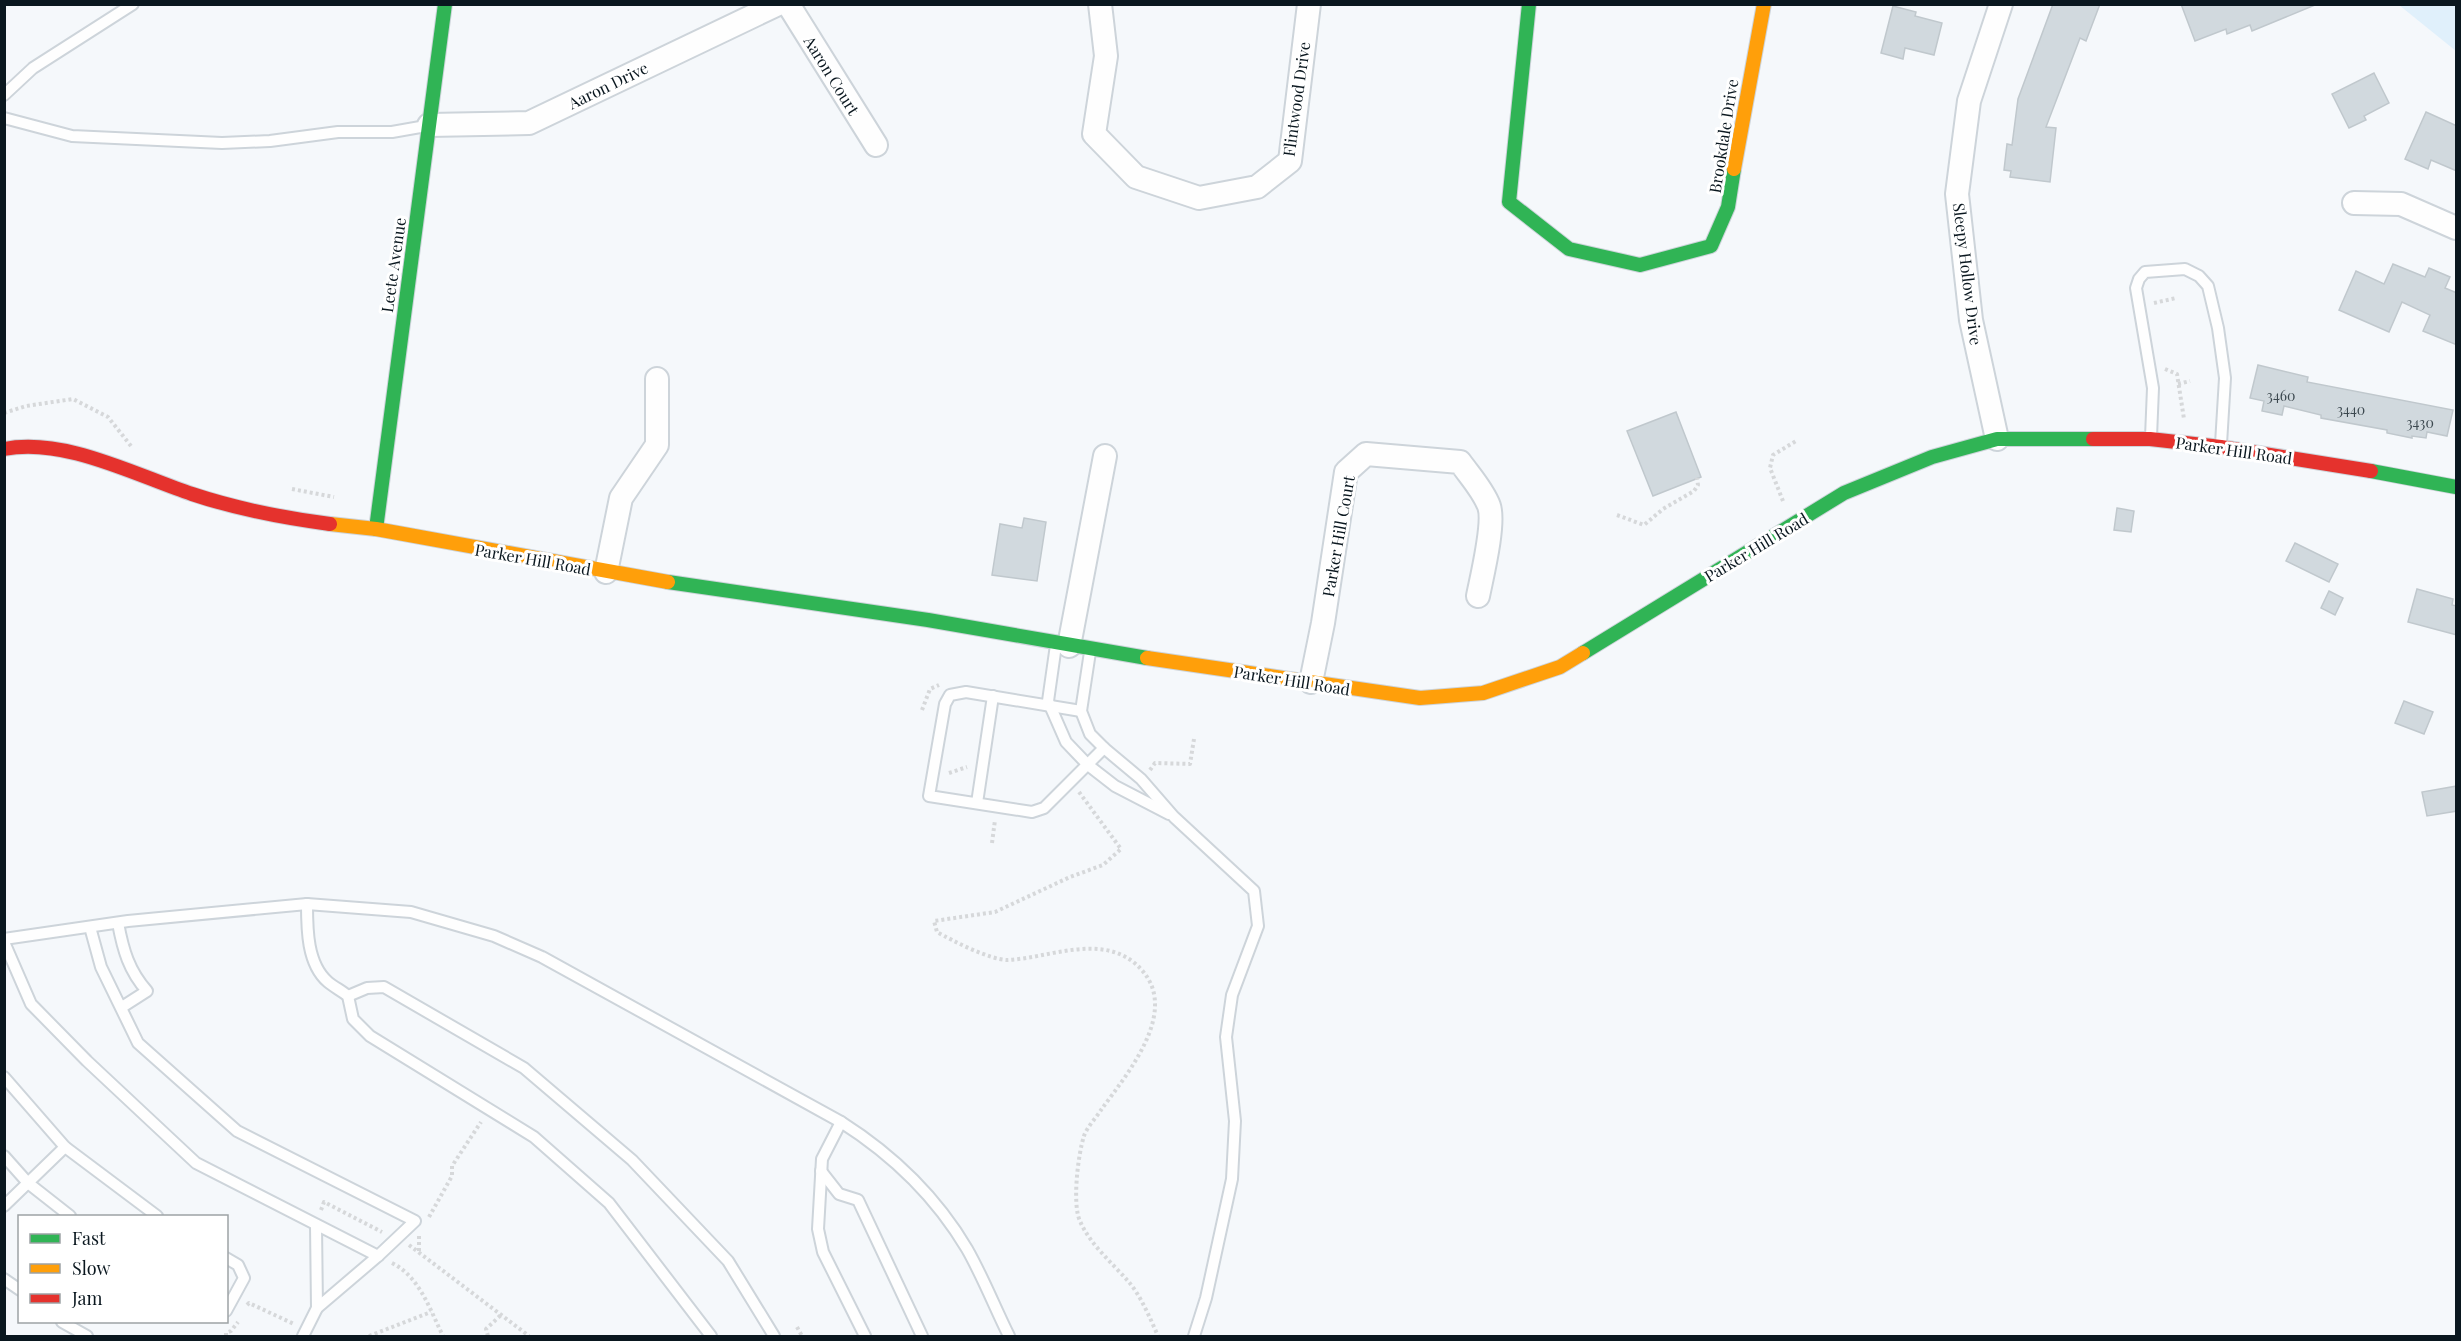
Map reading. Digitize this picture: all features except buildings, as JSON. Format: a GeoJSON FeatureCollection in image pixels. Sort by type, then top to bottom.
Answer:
{"type":"FeatureCollection","features":[{"type":"Feature","properties":{"kind":"street","name":"Leete Avenue"},"geometry":{"type":"LineString","coordinates":[[376,529],[445,4]]}},
{"type":"Feature","properties":{"kind":"street","name":"Aaron Drive"},"geometry":{"type":"LineString","coordinates":[[429,125],[529,123],[777,4]]}},
{"type":"Feature","properties":{"kind":"street","name":"Aaron Court"},"geometry":{"type":"LineString","coordinates":[[788,4],[876,145]]}},
{"type":"Feature","properties":{"kind":"street","name":"Flintwood Drive"},"geometry":{"type":"LineString","coordinates":[[1100,4],[1106,56],[1094,134],[1136,177],[1199,198],[1257,187],[1290,161],[1309,4]]}},
{"type":"Feature","properties":{"kind":"street","name":"Brookdale Drive"},"geometry":{"type":"LineString","coordinates":[[1529,4],[1509,202],[1569,249],[1640,265],[1711,246],[1728,207],[1738,139],[1764,4]]}},
{"type":"Feature","properties":{"kind":"street","name":"Sleepy Hollow Drive"},"geometry":{"type":"LineString","coordinates":[[1997,439],[1971,320],[1958,194],[1969,101],[2001,4]]}},
{"type":"Feature","properties":{"kind":"street"},"geometry":{"type":"LineString","coordinates":[[2354,203],[2401,204],[2457,228]]}},
{"type":"Feature","properties":{"kind":"street"},"geometry":{"type":"LineString","coordinates":[[606,572],[621,498],[657,445],[657,379]]}},
{"type":"Feature","properties":{"kind":"street","name":"Parker Hill Road"},"geometry":{"type":"LineString","coordinates":[[4,449],[24,445],[63,449],[194,495],[253,511],[328,524],[376,529],[631,577],[928,620],[1072,646],[1420,698],[1484,693],[1560,667],[1844,493],[1932,457],[1997,439],[2150,439],[2221,447],[2399,475],[2457,487]]}},
{"type":"Feature","properties":{"kind":"street","name":"Parker Hill Court"},"geometry":{"type":"LineString","coordinates":[[1311,682],[1323,623],[1346,472],[1366,454],[1460,462],[1484,495],[1490,508],[1490,528],[1478,596]]}},
{"type":"Feature","properties":{"kind":"street"},"geometry":{"type":"LineString","coordinates":[[1072,646],[1105,456]]}},
{"type":"Feature","properties":{"kind":"lane"},"geometry":{"type":"LineString","coordinates":[[4,95],[33,68],[133,4]]}},
{"type":"Feature","properties":{"kind":"lane"},"geometry":{"type":"LineString","coordinates":[[4,118],[72,136],[211,143],[270,141],[338,132],[392,132],[429,125]]}},
{"type":"Feature","properties":{"kind":"lane"},"geometry":{"type":"LineString","coordinates":[[2150,439],[2153,388],[2136,288],[2145,272],[2185,269],[2199,276],[2208,286],[2218,328],[2225,378],[2221,447]]}},
{"type":"Feature","properties":{"kind":"lane"},"geometry":{"type":"LineString","coordinates":[[1072,646],[1048,701],[1066,742],[1088,765],[1114,786],[1174,817]]}},
{"type":"Feature","properties":{"kind":"lane"},"geometry":{"type":"LineString","coordinates":[[1072,646],[1081,711],[1090,734],[1142,779],[1174,817],[1254,891],[1258,926],[1232,995],[1226,1037],[1235,1121],[1232,1179],[1206,1298],[1194,1336]]}},
{"type":"Feature","properties":{"kind":"lane"},"geometry":{"type":"LineString","coordinates":[[1081,711],[966,692],[950,695],[945,704],[929,796],[1032,812],[1044,808],[1104,748]]}},
{"type":"Feature","properties":{"kind":"lane"},"geometry":{"type":"LineString","coordinates":[[977,803],[993,696]]}},
{"type":"Feature","properties":{"kind":"lane"},"geometry":{"type":"LineString","coordinates":[[307,904],[306,937],[314,960],[326,981],[348,996],[353,1019],[370,1036],[534,1137],[609,1203],[711,1336]]}},
{"type":"Feature","properties":{"kind":"lane"},"geometry":{"type":"LineString","coordinates":[[378,1256],[196,1163],[87,1061],[31,1004],[4,940],[118,923],[307,904],[411,912],[494,936],[542,957],[841,1122],[874,1143],[905,1169],[938,1206],[967,1249],[1009,1336]]}},
{"type":"Feature","properties":{"kind":"lane"},"geometry":{"type":"LineString","coordinates":[[118,923],[127,961],[135,978],[147,991],[122,1007]]}},
{"type":"Feature","properties":{"kind":"lane"},"geometry":{"type":"LineString","coordinates":[[90,927],[101,967],[138,1043],[237,1131],[416,1225],[317,1308],[304,1333]]}},
{"type":"Feature","properties":{"kind":"lane"},"geometry":{"type":"LineString","coordinates":[[348,996],[367,987],[384,987],[524,1068],[632,1160],[720,1252],[728,1261],[774,1336]]}},
{"type":"Feature","properties":{"kind":"lane"},"geometry":{"type":"LineString","coordinates":[[4,1077],[65,1147],[156,1215]]}},
{"type":"Feature","properties":{"kind":"lane"},"geometry":{"type":"LineString","coordinates":[[841,1122],[822,1159],[819,1229],[824,1252],[865,1336]]}},
{"type":"Feature","properties":{"kind":"lane"},"geometry":{"type":"LineString","coordinates":[[4,1206],[65,1147]]}},
{"type":"Feature","properties":{"kind":"lane"},"geometry":{"type":"LineString","coordinates":[[4,1156],[28,1183],[69,1215]]}},
{"type":"Feature","properties":{"kind":"lane"},"geometry":{"type":"LineString","coordinates":[[821,1171],[839,1194],[858,1200],[922,1336]]}},
{"type":"Feature","properties":{"kind":"lane"},"geometry":{"type":"LineString","coordinates":[[316,1225],[317,1308]]}},
{"type":"Feature","properties":{"kind":"lane"},"geometry":{"type":"LineString","coordinates":[[228,1259],[238,1265],[244,1278],[228,1307]]}},
{"type":"Feature","properties":{"kind":"lane"},"geometry":{"type":"LineString","coordinates":[[4,1279],[18,1289]]}},
{"type":"Feature","properties":{"kind":"lane"},"geometry":{"type":"LineString","coordinates":[[64,1323],[87,1336]]}},
{"type":"Feature","properties":{"kind":"path"},"geometry":{"type":"LineString","coordinates":[[2150,304],[2176,298]]}},
{"type":"Feature","properties":{"kind":"path"},"geometry":{"type":"LineString","coordinates":[[2178,384],[2190,381]]}},
{"type":"Feature","properties":{"kind":"path"},"geometry":{"type":"LineString","coordinates":[[4,413],[26,406],[73,399],[108,417],[134,449]]}},
{"type":"Feature","properties":{"kind":"path"},"geometry":{"type":"LineString","coordinates":[[2152,421],[2185,423]]}},
{"type":"Feature","properties":{"kind":"path"},"geometry":{"type":"LineString","coordinates":[[1787,510],[1770,468],[1773,455],[1796,441]]}},
{"type":"Feature","properties":{"kind":"path"},"geometry":{"type":"LineString","coordinates":[[1617,515],[1644,525],[1663,509],[1694,490],[1698,486],[1698,478]]}},
{"type":"Feature","properties":{"kind":"path"},"geometry":{"type":"LineString","coordinates":[[1142,779],[1155,763],[1190,764],[1194,739]]}},
{"type":"Feature","properties":{"kind":"path"},"geometry":{"type":"LineString","coordinates":[[945,774],[983,762]]}},
{"type":"Feature","properties":{"kind":"path"},"geometry":{"type":"LineString","coordinates":[[1070,783],[1082,795],[1121,849],[1103,865],[995,912],[934,921],[937,932],[954,941],[1006,960],[1077,949],[1109,950],[1132,961],[1152,984],[1157,1010],[1149,1038],[1084,1135],[1076,1176],[1079,1220],[1106,1259],[1130,1283],[1149,1315],[1158,1336]]}},
{"type":"Feature","properties":{"kind":"path"},"geometry":{"type":"LineString","coordinates":[[992,843],[998,807]]}},
{"type":"Feature","properties":{"kind":"path"},"geometry":{"type":"LineString","coordinates":[[488,1110],[452,1166],[452,1176],[410,1232],[409,1246],[529,1336]]}},
{"type":"Feature","properties":{"kind":"path"},"geometry":{"type":"LineString","coordinates":[[316,1225],[324,1202],[384,1233],[399,1225],[416,1225]]}},
{"type":"Feature","properties":{"kind":"path"},"geometry":{"type":"LineString","coordinates":[[419,1234],[419,1254]]}},
{"type":"Feature","properties":{"kind":"path"},"geometry":{"type":"LineString","coordinates":[[378,1256],[401,1268],[423,1292],[443,1336]]}},
{"type":"Feature","properties":{"kind":"path"},"geometry":{"type":"LineString","coordinates":[[244,1311],[249,1303],[304,1333]]}},
{"type":"Feature","properties":{"kind":"path"},"geometry":{"type":"LineString","coordinates":[[369,1336],[431,1312]]}},
{"type":"Feature","properties":{"kind":"path"},"geometry":{"type":"LineString","coordinates":[[488,1336],[486,1329],[502,1314]]}},
{"type":"Feature","properties":{"kind":"path"},"geometry":{"type":"LineString","coordinates":[[226,1336],[240,1319]]}},
{"type":"Feature","properties":{"kind":"path"},"geometry":{"type":"LineString","coordinates":[[797,1328],[802,1336]]}},
{"type":"Feature","properties":{"kind":"shaded area"},"geometry":{"type":"Polygon","coordinates":[[[2399,5],[2456,5],[2456,51],[2399,5]]]}},
{"type":"Feature","properties":{"kind":"traffic: fast"},"geometry":{"type":"LineString","coordinates":[[376,529],[445,4]]}},
{"type":"Feature","properties":{"kind":"traffic: fast"},"geometry":{"type":"LineString","coordinates":[[1529,4],[1509,202],[1569,249],[1640,265],[1711,246],[1728,207],[1734,169]]}},
{"type":"Feature","properties":{"kind":"traffic: fast"},"geometry":{"type":"LineString","coordinates":[[1583,653],[1844,493],[1932,457],[1997,439],[2093,439]]}},
{"type":"Feature","properties":{"kind":"traffic: fast"},"geometry":{"type":"LineString","coordinates":[[2371,471],[2456,487]]}},
{"type":"Feature","properties":{"kind":"traffic: fast"},"geometry":{"type":"LineString","coordinates":[[668,582],[928,620],[1147,658]]}},
{"type":"Feature","properties":{"kind":"traffic: slow"},"geometry":{"type":"LineString","coordinates":[[1734,169],[1764,4]]}},
{"type":"Feature","properties":{"kind":"traffic: slow"},"geometry":{"type":"LineString","coordinates":[[330,524],[376,529],[668,582]]}},
{"type":"Feature","properties":{"kind":"traffic: slow"},"geometry":{"type":"LineString","coordinates":[[1147,658],[1420,698],[1483,693],[1560,667],[1583,653]]}},
{"type":"Feature","properties":{"kind":"traffic: jam"},"geometry":{"type":"LineString","coordinates":[[2093,439],[2150,439],[2221,447],[2371,471]]}},
{"type":"Feature","properties":{"kind":"traffic: jam"},"geometry":{"type":"LineString","coordinates":[[4,449],[51,448],[75,453],[226,504],[278,516],[330,524]]}}]}
